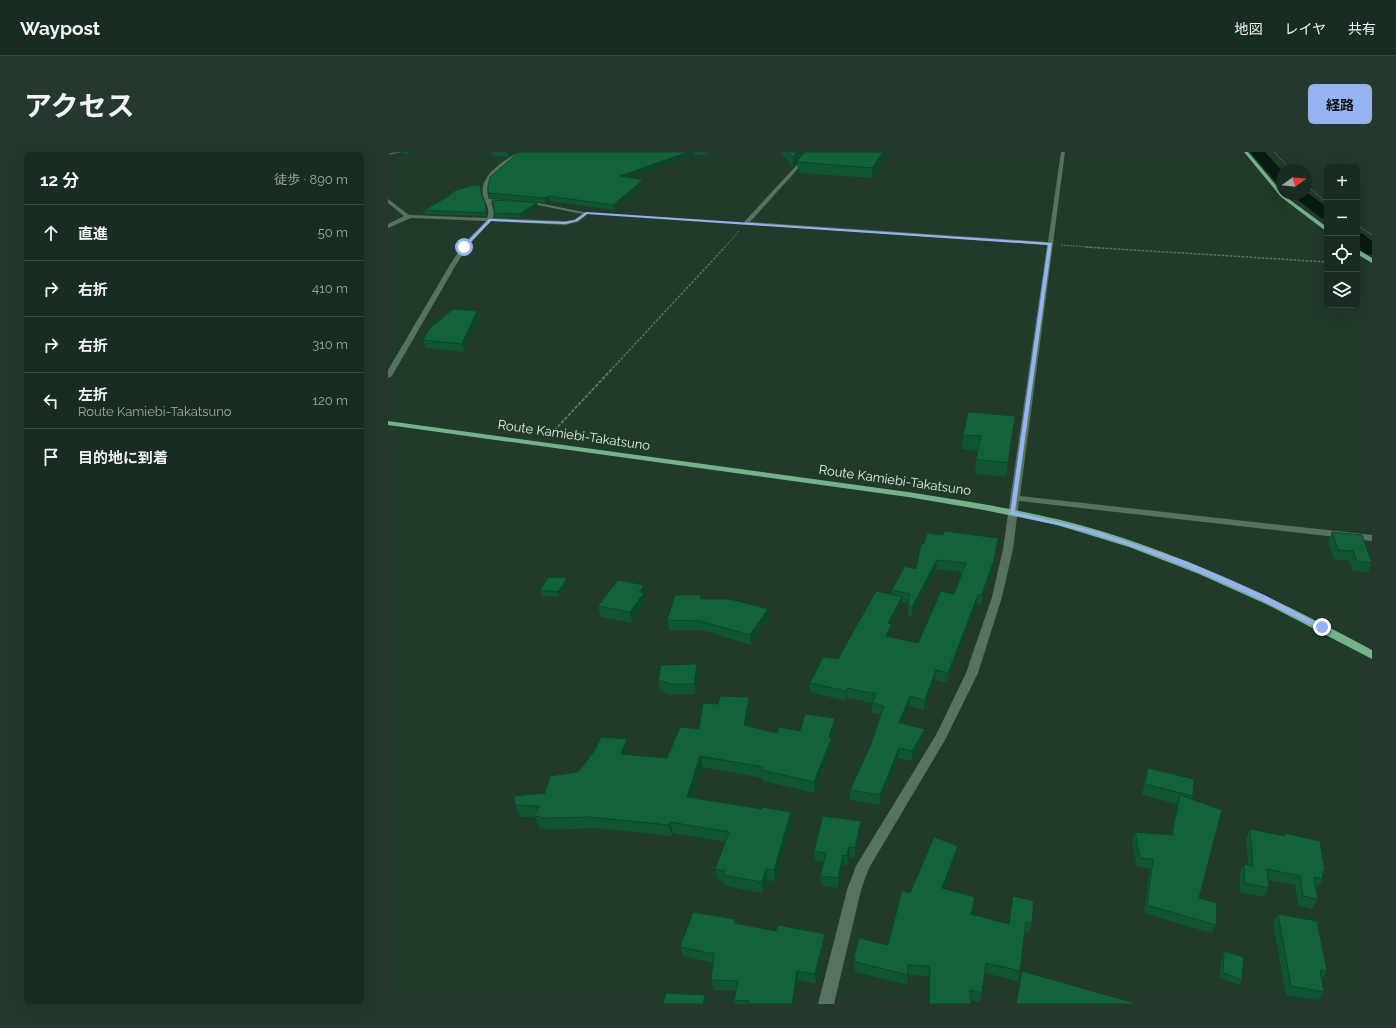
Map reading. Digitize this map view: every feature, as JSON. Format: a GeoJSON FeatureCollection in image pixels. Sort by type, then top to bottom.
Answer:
{"type":"FeatureCollection","features":[{"type":"Feature","properties":{"kind":"main road"},"geometry":{"type":"LineString","coordinates":[[1246,152],[1283,196],[1324,228]]}},
{"type":"Feature","properties":{"kind":"main road"},"geometry":{"type":"LineString","coordinates":[[1360,253],[1372,261]]}},
{"type":"Feature","properties":{"kind":"main road","name":"Route Kamiebi-Takatsuno"},"geometry":{"type":"LineString","coordinates":[[388,423],[909,495],[1012,513],[1093,532],[1186,564],[1262,597],[1372,656]]}},
{"type":"Feature","properties":{"kind":"street"},"geometry":{"type":"LineString","coordinates":[[388,154],[400,152]]}},
{"type":"Feature","properties":{"kind":"street"},"geometry":{"type":"LineString","coordinates":[[388,376],[464,247],[490,220],[491,208],[487,200],[485,187],[493,173],[503,163],[522,152]]}},
{"type":"Feature","properties":{"kind":"street"},"geometry":{"type":"LineString","coordinates":[[746,223],[811,152]]}},
{"type":"Feature","properties":{"kind":"street"},"geometry":{"type":"LineString","coordinates":[[826,1004],[854,890],[864,866],[941,737],[972,673],[997,597],[1008,549],[1063,152]]}},
{"type":"Feature","properties":{"kind":"street"},"geometry":{"type":"LineString","coordinates":[[388,200],[407,216]]}},
{"type":"Feature","properties":{"kind":"street"},"geometry":{"type":"LineString","coordinates":[[487,200],[534,203],[586,213]]}},
{"type":"Feature","properties":{"kind":"street"},"geometry":{"type":"LineString","coordinates":[[388,226],[407,216],[565,223],[576,221],[586,213]]}},
{"type":"Feature","properties":{"kind":"street"},"geometry":{"type":"LineString","coordinates":[[746,223],[1050,244]]}},
{"type":"Feature","properties":{"kind":"street"},"geometry":{"type":"LineString","coordinates":[[1015,498],[1372,538]]}},
{"type":"Feature","properties":{"kind":"path"},"geometry":{"type":"LineString","coordinates":[[1274,152],[1285,164]]}},
{"type":"Feature","properties":{"kind":"path"},"geometry":{"type":"LineString","coordinates":[[1312,190],[1324,200]]}},
{"type":"Feature","properties":{"kind":"path"},"geometry":{"type":"LineString","coordinates":[[586,213],[746,223]]}},
{"type":"Feature","properties":{"kind":"path"},"geometry":{"type":"LineString","coordinates":[[542,444],[746,223]]}},
{"type":"Feature","properties":{"kind":"path"},"geometry":{"type":"LineString","coordinates":[[1360,227],[1372,235]]}},
{"type":"Feature","properties":{"kind":"path"},"geometry":{"type":"LineString","coordinates":[[1050,244],[1324,262]]}},
{"type":"Feature","properties":{"kind":"building"},"geometry":{"type":"Polygon","coordinates":[[[519,152],[688,152],[620,176],[643,180],[613,205],[549,196],[544,198],[489,193],[488,186],[490,177],[519,152]]]}},
{"type":"Feature","properties":{"kind":"building"},"geometry":{"type":"Polygon","coordinates":[[[788,152],[797,152],[793,157],[788,152]]]}},
{"type":"Feature","properties":{"kind":"building"},"geometry":{"type":"Polygon","coordinates":[[[805,152],[883,152],[872,168],[798,162],[797,161],[805,152]]]}},
{"type":"Feature","properties":{"kind":"building"},"geometry":{"type":"Polygon","coordinates":[[[473,185],[480,185],[486,206],[485,213],[424,210],[449,196],[454,191],[473,185]]]}},
{"type":"Feature","properties":{"kind":"building"},"geometry":{"type":"Polygon","coordinates":[[[492,200],[537,203],[519,214],[494,213],[492,200]]]}},
{"type":"Feature","properties":{"kind":"building"},"geometry":{"type":"Polygon","coordinates":[[[453,309],[477,311],[462,344],[423,340],[430,328],[453,309]]]}},
{"type":"Feature","properties":{"kind":"building"},"geometry":{"type":"Polygon","coordinates":[[[968,412],[1015,416],[1008,463],[976,459],[981,436],[963,435],[968,412]]]}},
{"type":"Feature","properties":{"kind":"building"},"geometry":{"type":"Polygon","coordinates":[[[944,531],[998,538],[994,560],[982,594],[978,595],[948,673],[936,670],[925,700],[910,696],[899,723],[925,729],[912,751],[899,748],[880,795],[850,790],[871,744],[884,706],[872,703],[876,694],[847,688],[846,691],[810,683],[823,657],[838,659],[876,591],[902,597],[888,623],[892,624],[886,636],[918,643],[941,591],[954,594],[966,563],[937,560],[912,607],[908,605],[910,594],[892,590],[905,566],[916,569],[921,544],[924,544],[927,533],[943,535],[944,531]]]}},
{"type":"Feature","properties":{"kind":"building"},"geometry":{"type":"Polygon","coordinates":[[[1332,532],[1362,535],[1372,563],[1357,561],[1353,551],[1338,550],[1332,532]]]}},
{"type":"Feature","properties":{"kind":"building"},"geometry":{"type":"Polygon","coordinates":[[[549,577],[567,578],[558,592],[540,590],[549,577]]]}},
{"type":"Feature","properties":{"kind":"building"},"geometry":{"type":"Polygon","coordinates":[[[618,580],[644,585],[640,592],[644,593],[630,612],[598,606],[618,580]]]}},
{"type":"Feature","properties":{"kind":"building"},"geometry":{"type":"Polygon","coordinates":[[[675,595],[701,595],[700,599],[730,599],[768,609],[750,635],[700,621],[667,620],[675,595]]]}},
{"type":"Feature","properties":{"kind":"building"},"geometry":{"type":"Polygon","coordinates":[[[697,664],[694,684],[667,684],[668,682],[658,681],[661,665],[697,664]]]}},
{"type":"Feature","properties":{"kind":"building"},"geometry":{"type":"Polygon","coordinates":[[[720,696],[749,697],[744,725],[777,733],[779,727],[800,731],[805,714],[835,718],[829,737],[832,737],[814,782],[761,770],[763,767],[700,756],[687,797],[791,812],[774,870],[766,869],[762,882],[723,875],[725,871],[715,869],[729,832],[670,822],[669,825],[590,817],[545,818],[534,816],[539,806],[515,805],[514,796],[545,793],[550,776],[578,772],[595,750],[601,737],[627,739],[621,754],[667,758],[680,727],[699,729],[703,703],[718,704],[720,696]]]}},
{"type":"Feature","properties":{"kind":"building"},"geometry":{"type":"Polygon","coordinates":[[[1148,768],[1194,779],[1193,796],[1145,784],[1148,768]]]}},
{"type":"Feature","properties":{"kind":"building"},"geometry":{"type":"Polygon","coordinates":[[[1180,795],[1222,810],[1199,898],[1217,903],[1216,925],[1147,905],[1153,859],[1140,858],[1135,832],[1172,835],[1180,795]]]}},
{"type":"Feature","properties":{"kind":"building"},"geometry":{"type":"Polygon","coordinates":[[[823,816],[861,821],[855,848],[849,847],[847,856],[843,855],[838,878],[820,876],[826,853],[814,851],[823,816]]]}},
{"type":"Feature","properties":{"kind":"building"},"geometry":{"type":"Polygon","coordinates":[[[1250,829],[1285,836],[1284,833],[1320,841],[1325,872],[1322,871],[1323,879],[1314,877],[1318,899],[1303,896],[1300,876],[1267,869],[1269,888],[1245,883],[1244,864],[1253,866],[1250,829]]]}},
{"type":"Feature","properties":{"kind":"building"},"geometry":{"type":"Polygon","coordinates":[[[934,837],[958,846],[942,888],[975,897],[971,914],[1009,924],[1013,896],[1034,901],[1032,924],[1026,922],[1020,971],[986,963],[982,993],[970,990],[971,1004],[929,1004],[930,966],[908,965],[908,975],[855,962],[856,958],[854,957],[859,938],[888,945],[902,890],[910,893],[934,837]]]}},
{"type":"Feature","properties":{"kind":"building"},"geometry":{"type":"Polygon","coordinates":[[[693,912],[735,919],[734,923],[776,931],[778,925],[825,934],[815,974],[797,971],[792,1004],[748,1004],[749,1001],[734,1000],[738,981],[711,980],[714,954],[680,947],[693,912]]]}},
{"type":"Feature","properties":{"kind":"building"},"geometry":{"type":"Polygon","coordinates":[[[1278,914],[1317,921],[1327,971],[1320,970],[1324,992],[1291,986],[1278,914]]]}},
{"type":"Feature","properties":{"kind":"building"},"geometry":{"type":"Polygon","coordinates":[[[1224,951],[1244,957],[1242,980],[1223,973],[1224,951]]]}},
{"type":"Feature","properties":{"kind":"building"},"geometry":{"type":"Polygon","coordinates":[[[1022,971],[1138,1004],[1016,1004],[1022,971]]]}},
{"type":"Feature","properties":{"kind":"building"},"geometry":{"type":"Polygon","coordinates":[[[666,993],[705,995],[703,1004],[663,1004],[666,993]]]}},
{"type":"Feature","properties":{"kind":"waterway"},"geometry":{"type":"LineString","coordinates":[[1257,152],[1276,173]]}},
{"type":"Feature","properties":{"kind":"waterway"},"geometry":{"type":"LineString","coordinates":[[1306,200],[1324,213]]}},
{"type":"Feature","properties":{"kind":"waterway"},"geometry":{"type":"LineString","coordinates":[[1360,240],[1372,250]]}},
{"type":"Feature","properties":{"kind":"route"},"geometry":{"type":"LineString","coordinates":[[464,247],[473,235],[490,220],[571,223],[586,213],[1050,244],[1012,513],[1093,532],[1186,564],[1224,579],[1322,627]]}}]}
